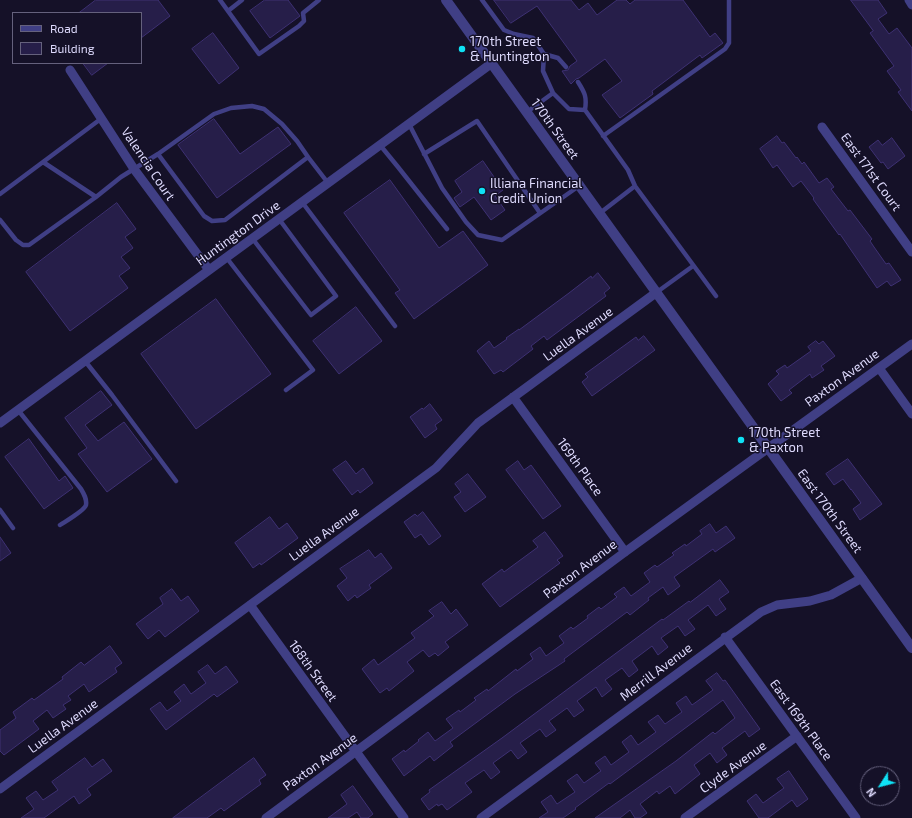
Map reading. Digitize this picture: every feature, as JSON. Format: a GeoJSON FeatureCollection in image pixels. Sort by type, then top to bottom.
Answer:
{"type":"FeatureCollection","features":[{"type":"Feature","properties":{"kind":"street"},"geometry":{"type":"LineString","coordinates":[[908,0],[912,5]]}},
{"type":"Feature","properties":{"kind":"street","name":"170th Street"},"geometry":{"type":"LineString","coordinates":[[449,1],[657,292]]}},
{"type":"Feature","properties":{"kind":"street","name":"Huntington Drive"},"geometry":{"type":"LineString","coordinates":[[0,423],[492,63]]}},
{"type":"Feature","properties":{"kind":"street","name":"Valencia Court"},"geometry":{"type":"LineString","coordinates":[[70,70],[134,169],[209,270]]}},
{"type":"Feature","properties":{"kind":"street","name":"East 171st Court"},"geometry":{"type":"LineString","coordinates":[[822,127],[912,252]]}},
{"type":"Feature","properties":{"kind":"street","name":"Luella Avenue"},"geometry":{"type":"LineString","coordinates":[[0,789],[436,468],[478,423],[657,292]]}},
{"type":"Feature","properties":{"kind":"street","name":"East 170th Street"},"geometry":{"type":"LineString","coordinates":[[657,292],[912,648]]}},
{"type":"Feature","properties":{"kind":"street","name":"Paxton Avenue"},"geometry":{"type":"LineString","coordinates":[[266,818],[625,552],[912,344]]}},
{"type":"Feature","properties":{"kind":"street"},"geometry":{"type":"LineString","coordinates":[[879,368],[912,414]]}},
{"type":"Feature","properties":{"kind":"street","name":"169th Place"},"geometry":{"type":"LineString","coordinates":[[514,397],[625,552]]}},
{"type":"Feature","properties":{"kind":"street","name":"Merrill Avenue"},"geometry":{"type":"LineString","coordinates":[[481,818],[761,612],[777,605],[810,601],[831,595],[862,578]]}},
{"type":"Feature","properties":{"kind":"street","name":"168th Street"},"geometry":{"type":"LineString","coordinates":[[250,605],[404,818]]}},
{"type":"Feature","properties":{"kind":"street","name":"East 169th Place"},"geometry":{"type":"LineString","coordinates":[[725,637],[856,818]]}},
{"type":"Feature","properties":{"kind":"street","name":"Clyde Avenue"},"geometry":{"type":"LineString","coordinates":[[685,818],[797,736]]}},
{"type":"Feature","properties":{"kind":"lane"},"geometry":{"type":"LineString","coordinates":[[220,0],[259,54],[299,26],[304,21],[303,12],[319,0]]}},
{"type":"Feature","properties":{"kind":"lane"},"geometry":{"type":"LineString","coordinates":[[228,11],[242,0]]}},
{"type":"Feature","properties":{"kind":"lane"},"geometry":{"type":"LineString","coordinates":[[482,0],[504,30],[533,38],[544,54],[543,71],[553,93],[569,109],[586,110]]}},
{"type":"Feature","properties":{"kind":"lane"},"geometry":{"type":"LineString","coordinates":[[603,136],[725,49],[729,43],[729,0]]}},
{"type":"Feature","properties":{"kind":"lane"},"geometry":{"type":"LineString","coordinates":[[544,54],[558,58],[566,66]]}},
{"type":"Feature","properties":{"kind":"lane"},"geometry":{"type":"LineString","coordinates":[[578,82],[584,93],[586,110],[628,170],[635,186],[716,296]]}},
{"type":"Feature","properties":{"kind":"lane"},"geometry":{"type":"LineString","coordinates":[[527,112],[553,93]]}},
{"type":"Feature","properties":{"kind":"lane"},"geometry":{"type":"LineString","coordinates":[[0,220],[16,240],[23,245],[29,245],[96,197],[121,177],[158,154],[214,114],[231,108],[252,106],[264,109],[282,124],[328,183]]}},
{"type":"Feature","properties":{"kind":"lane"},"geometry":{"type":"LineString","coordinates":[[0,194],[102,118]]}},
{"type":"Feature","properties":{"kind":"lane"},"geometry":{"type":"LineString","coordinates":[[424,154],[476,121],[540,213]]}},
{"type":"Feature","properties":{"kind":"lane"},"geometry":{"type":"LineString","coordinates":[[409,124],[442,188],[466,222],[478,235],[502,240],[580,185]]}},
{"type":"Feature","properties":{"kind":"lane"},"geometry":{"type":"LineString","coordinates":[[380,145],[447,229]]}},
{"type":"Feature","properties":{"kind":"lane"},"geometry":{"type":"LineString","coordinates":[[158,154],[204,216],[207,219],[218,221],[224,220],[308,158]]}},
{"type":"Feature","properties":{"kind":"lane"},"geometry":{"type":"LineString","coordinates":[[43,162],[96,197]]}},
{"type":"Feature","properties":{"kind":"lane"},"geometry":{"type":"LineString","coordinates":[[600,213],[635,186]]}},
{"type":"Feature","properties":{"kind":"lane"},"geometry":{"type":"LineString","coordinates":[[302,202],[395,326]]}},
{"type":"Feature","properties":{"kind":"lane"},"geometry":{"type":"LineString","coordinates":[[252,238],[311,315],[336,296],[279,219]]}},
{"type":"Feature","properties":{"kind":"lane"},"geometry":{"type":"LineString","coordinates":[[226,257],[313,370],[286,390]]}},
{"type":"Feature","properties":{"kind":"lane"},"geometry":{"type":"LineString","coordinates":[[657,292],[693,266]]}},
{"type":"Feature","properties":{"kind":"lane"},"geometry":{"type":"LineString","coordinates":[[85,361],[176,481]]}},
{"type":"Feature","properties":{"kind":"lane"},"geometry":{"type":"LineString","coordinates":[[18,410],[85,496],[86,504],[83,508],[60,525]]}},
{"type":"Feature","properties":{"kind":"lane"},"geometry":{"type":"LineString","coordinates":[[0,510],[12,528]]}},
{"type":"Feature","properties":{"kind":"building"},"geometry":{"type":"Polygon","coordinates":[[[96,0],[158,0],[170,16],[142,37],[142,12],[80,12],[96,0]]]}},
{"type":"Feature","properties":{"kind":"building"},"geometry":{"type":"Polygon","coordinates":[[[265,0],[288,0],[300,16],[270,38],[250,11],[265,0]]]}},
{"type":"Feature","properties":{"kind":"building"},"geometry":{"type":"Polygon","coordinates":[[[494,0],[571,0],[579,10],[588,3],[597,15],[617,0],[626,0],[630,4],[635,0],[683,0],[710,37],[715,33],[723,43],[702,58],[700,55],[652,91],[653,94],[620,118],[602,95],[622,81],[605,59],[571,84],[562,71],[568,70],[570,66],[577,61],[537,6],[511,23],[494,0]]]}},
{"type":"Feature","properties":{"kind":"building"},"geometry":{"type":"Polygon","coordinates":[[[851,0],[878,0],[887,13],[878,19],[889,34],[897,28],[912,48],[912,111],[898,92],[901,90],[887,71],[894,66],[870,33],[873,31],[851,0]]]}},
{"type":"Feature","properties":{"kind":"building"},"geometry":{"type":"Polygon","coordinates":[[[213,33],[239,68],[219,84],[192,49],[213,33]]]}},
{"type":"Feature","properties":{"kind":"building"},"geometry":{"type":"Polygon","coordinates":[[[84,64],[107,64],[92,75],[84,64]]]}},
{"type":"Feature","properties":{"kind":"building"},"geometry":{"type":"Polygon","coordinates":[[[214,119],[240,154],[278,127],[291,144],[217,198],[178,145],[214,119]]]}},
{"type":"Feature","properties":{"kind":"building"},"geometry":{"type":"Polygon","coordinates":[[[777,136],[782,143],[784,142],[802,164],[804,162],[819,183],[827,178],[834,187],[831,189],[848,211],[850,210],[872,239],[870,241],[886,264],[889,263],[901,280],[891,286],[887,281],[877,288],[801,181],[793,187],[777,165],[773,168],[760,149],[777,136]]]}},
{"type":"Feature","properties":{"kind":"building"},"geometry":{"type":"Polygon","coordinates":[[[892,138],[905,156],[888,169],[883,162],[881,163],[869,147],[878,140],[882,145],[892,138]]]}},
{"type":"Feature","properties":{"kind":"building","name":"Illiana Financial Credit Union"},"geometry":{"type":"Polygon","coordinates":[[[483,161],[503,190],[495,196],[505,210],[491,220],[474,197],[460,207],[454,198],[462,192],[455,181],[483,161]]]}},
{"type":"Feature","properties":{"kind":"building"},"geometry":{"type":"Polygon","coordinates":[[[390,180],[439,248],[463,231],[488,265],[414,319],[395,293],[400,290],[344,213],[390,180]]]}},
{"type":"Feature","properties":{"kind":"building"},"geometry":{"type":"Polygon","coordinates":[[[117,203],[136,229],[125,237],[133,248],[121,257],[130,268],[119,276],[128,288],[70,331],[26,272],[117,203]]]}},
{"type":"Feature","properties":{"kind":"building"},"geometry":{"type":"Polygon","coordinates":[[[598,273],[610,288],[604,293],[606,296],[547,340],[544,336],[531,346],[533,349],[503,372],[501,370],[494,374],[477,351],[489,341],[494,348],[591,276],[592,278],[598,273]]]}},
{"type":"Feature","properties":{"kind":"building"},"geometry":{"type":"Polygon","coordinates":[[[216,299],[271,374],[196,429],[141,354],[216,299]]]}},
{"type":"Feature","properties":{"kind":"building"},"geometry":{"type":"Polygon","coordinates":[[[356,307],[382,341],[339,374],[313,341],[356,307]]]}},
{"type":"Feature","properties":{"kind":"building"},"geometry":{"type":"Polygon","coordinates":[[[644,336],[655,350],[592,396],[582,382],[588,377],[585,374],[636,337],[638,340],[644,336]]]}},
{"type":"Feature","properties":{"kind":"building"},"geometry":{"type":"Polygon","coordinates":[[[816,341],[819,344],[823,341],[835,356],[821,366],[824,370],[812,378],[810,374],[789,390],[792,393],[781,401],[768,384],[779,374],[776,371],[785,365],[787,368],[811,351],[808,347],[816,341]]]}},
{"type":"Feature","properties":{"kind":"building"},"geometry":{"type":"Polygon","coordinates":[[[101,391],[112,405],[85,425],[98,441],[124,422],[152,459],[107,492],[78,454],[87,448],[65,418],[101,391]]]}},
{"type":"Feature","properties":{"kind":"building"},"geometry":{"type":"Polygon","coordinates":[[[430,404],[442,420],[435,425],[437,429],[425,438],[410,417],[430,404]]]}},
{"type":"Feature","properties":{"kind":"building"},"geometry":{"type":"Polygon","coordinates":[[[29,439],[59,481],[65,476],[73,488],[44,509],[5,457],[29,439]]]}},
{"type":"Feature","properties":{"kind":"building"},"geometry":{"type":"Polygon","coordinates":[[[848,459],[882,504],[860,520],[853,509],[861,503],[851,489],[843,479],[834,485],[826,474],[848,459]]]}},
{"type":"Feature","properties":{"kind":"building"},"geometry":{"type":"Polygon","coordinates":[[[346,461],[356,474],[363,468],[373,483],[360,493],[358,490],[352,495],[333,470],[346,461]]]}},
{"type":"Feature","properties":{"kind":"building"},"geometry":{"type":"Polygon","coordinates":[[[518,461],[524,470],[531,465],[561,506],[543,519],[506,470],[518,461]]]}},
{"type":"Feature","properties":{"kind":"building"},"geometry":{"type":"Polygon","coordinates":[[[468,474],[486,497],[465,512],[454,497],[461,492],[455,484],[468,474]]]}},
{"type":"Feature","properties":{"kind":"building"},"geometry":{"type":"Polygon","coordinates":[[[423,512],[441,536],[429,545],[421,534],[415,538],[404,522],[415,514],[417,516],[423,512]]]}},
{"type":"Feature","properties":{"kind":"building"},"geometry":{"type":"Polygon","coordinates":[[[270,517],[279,529],[287,523],[298,538],[261,565],[260,563],[253,568],[235,543],[270,517]]]}},
{"type":"Feature","properties":{"kind":"building"},"geometry":{"type":"Polygon","coordinates":[[[710,524],[716,533],[726,526],[735,538],[715,552],[713,549],[674,577],[680,586],[668,595],[663,587],[648,598],[649,600],[630,615],[627,612],[564,659],[565,661],[515,694],[450,742],[453,746],[434,761],[430,756],[404,776],[392,759],[404,750],[405,752],[428,732],[435,741],[453,728],[446,719],[459,710],[460,712],[476,700],[474,698],[487,689],[488,691],[516,669],[517,671],[533,659],[530,654],[540,647],[546,656],[564,643],[559,636],[571,627],[573,629],[588,618],[587,616],[599,607],[601,609],[617,597],[614,594],[624,587],[631,596],[650,582],[644,573],[655,565],[657,567],[674,555],[672,553],[685,544],[686,546],[702,534],[700,531],[710,524]]]}},
{"type":"Feature","properties":{"kind":"building"},"geometry":{"type":"Polygon","coordinates":[[[545,532],[563,556],[557,560],[560,563],[500,607],[482,584],[502,569],[504,572],[538,547],[533,541],[545,532]]]}},
{"type":"Feature","properties":{"kind":"building"},"geometry":{"type":"Polygon","coordinates":[[[0,537],[11,553],[0,561],[0,537]]]}},
{"type":"Feature","properties":{"kind":"building"},"geometry":{"type":"Polygon","coordinates":[[[369,550],[375,558],[381,553],[392,568],[369,585],[371,588],[357,598],[355,595],[348,601],[337,586],[347,578],[340,569],[369,550]]]}},
{"type":"Feature","properties":{"kind":"building"},"geometry":{"type":"Polygon","coordinates":[[[720,580],[729,592],[719,599],[726,609],[716,616],[708,605],[688,620],[695,629],[685,636],[678,626],[661,638],[668,647],[658,655],[652,646],[632,661],[638,670],[629,677],[622,668],[605,680],[612,689],[602,697],[596,687],[577,701],[584,710],[574,717],[567,708],[549,721],[556,730],[546,737],[540,729],[520,743],[527,752],[518,759],[511,750],[493,763],[500,772],[491,779],[484,770],[465,783],[472,792],[447,810],[442,804],[438,806],[437,804],[429,810],[421,799],[430,792],[429,790],[502,738],[662,619],[663,620],[689,601],[690,602],[720,580]]]}},
{"type":"Feature","properties":{"kind":"building"},"geometry":{"type":"Polygon","coordinates":[[[172,589],[181,601],[188,596],[199,611],[165,637],[159,630],[148,639],[136,624],[163,604],[160,598],[172,589]]]}},
{"type":"Feature","properties":{"kind":"building"},"geometry":{"type":"Polygon","coordinates":[[[442,602],[451,614],[456,609],[468,625],[445,642],[449,647],[438,656],[435,653],[429,657],[423,650],[407,662],[414,671],[389,691],[387,688],[380,693],[362,669],[374,659],[378,665],[415,638],[411,633],[434,616],[429,611],[442,602]]]}},
{"type":"Feature","properties":{"kind":"building"},"geometry":{"type":"Polygon","coordinates":[[[110,646],[122,663],[115,668],[117,672],[89,692],[84,684],[68,696],[71,700],[63,705],[66,709],[53,718],[47,710],[33,721],[39,729],[4,755],[0,751],[0,730],[16,718],[13,712],[32,698],[34,700],[63,679],[62,677],[81,662],[84,665],[110,646]]]}},
{"type":"Feature","properties":{"kind":"building"},"geometry":{"type":"Polygon","coordinates":[[[208,665],[215,674],[226,666],[238,682],[217,697],[214,694],[166,730],[150,709],[160,702],[167,711],[181,701],[174,692],[184,684],[191,694],[206,683],[198,672],[208,665]]]}},
{"type":"Feature","properties":{"kind":"building"},"geometry":{"type":"Polygon","coordinates":[[[717,673],[723,681],[725,680],[760,729],[749,737],[745,731],[722,748],[727,755],[717,763],[710,753],[694,765],[700,774],[675,794],[670,786],[659,794],[657,791],[640,804],[647,813],[640,818],[635,818],[630,810],[620,818],[595,818],[676,761],[713,732],[715,734],[735,718],[723,700],[563,818],[539,818],[548,812],[541,802],[551,795],[557,804],[575,792],[567,781],[577,774],[584,783],[601,771],[595,763],[605,756],[611,765],[629,752],[622,742],[631,735],[638,745],[656,732],[648,722],[658,715],[665,724],[682,712],[676,703],[686,696],[692,705],[713,690],[706,681],[717,673]]]}},
{"type":"Feature","properties":{"kind":"building"},"geometry":{"type":"Polygon","coordinates":[[[85,758],[92,767],[103,759],[112,771],[87,789],[91,795],[79,804],[74,796],[44,818],[21,818],[34,809],[26,798],[36,791],[43,800],[58,790],[52,782],[85,758]]]}},
{"type":"Feature","properties":{"kind":"building"},"geometry":{"type":"Polygon","coordinates":[[[254,758],[266,775],[259,780],[261,784],[224,811],[221,808],[207,818],[173,818],[254,758]]]}},
{"type":"Feature","properties":{"kind":"building"},"geometry":{"type":"Polygon","coordinates":[[[789,771],[808,799],[797,807],[792,800],[768,818],[759,818],[747,801],[756,794],[763,803],[784,788],[777,779],[789,771]]]}},
{"type":"Feature","properties":{"kind":"building"},"geometry":{"type":"Polygon","coordinates":[[[353,786],[373,814],[368,818],[361,818],[357,812],[348,818],[328,818],[347,804],[341,795],[353,786]]]}},
{"type":"Feature","properties":{"kind":"place","name":"170th Street & Huntington"},"geometry":{"type":"Point","coordinates":[462,49]}},
{"type":"Feature","properties":{"kind":"place","name":"Illiana Financial Credit Union"},"geometry":{"type":"Point","coordinates":[482,191]}},
{"type":"Feature","properties":{"kind":"place","name":"170th Street & Paxton"},"geometry":{"type":"Point","coordinates":[741,440]}}]}
